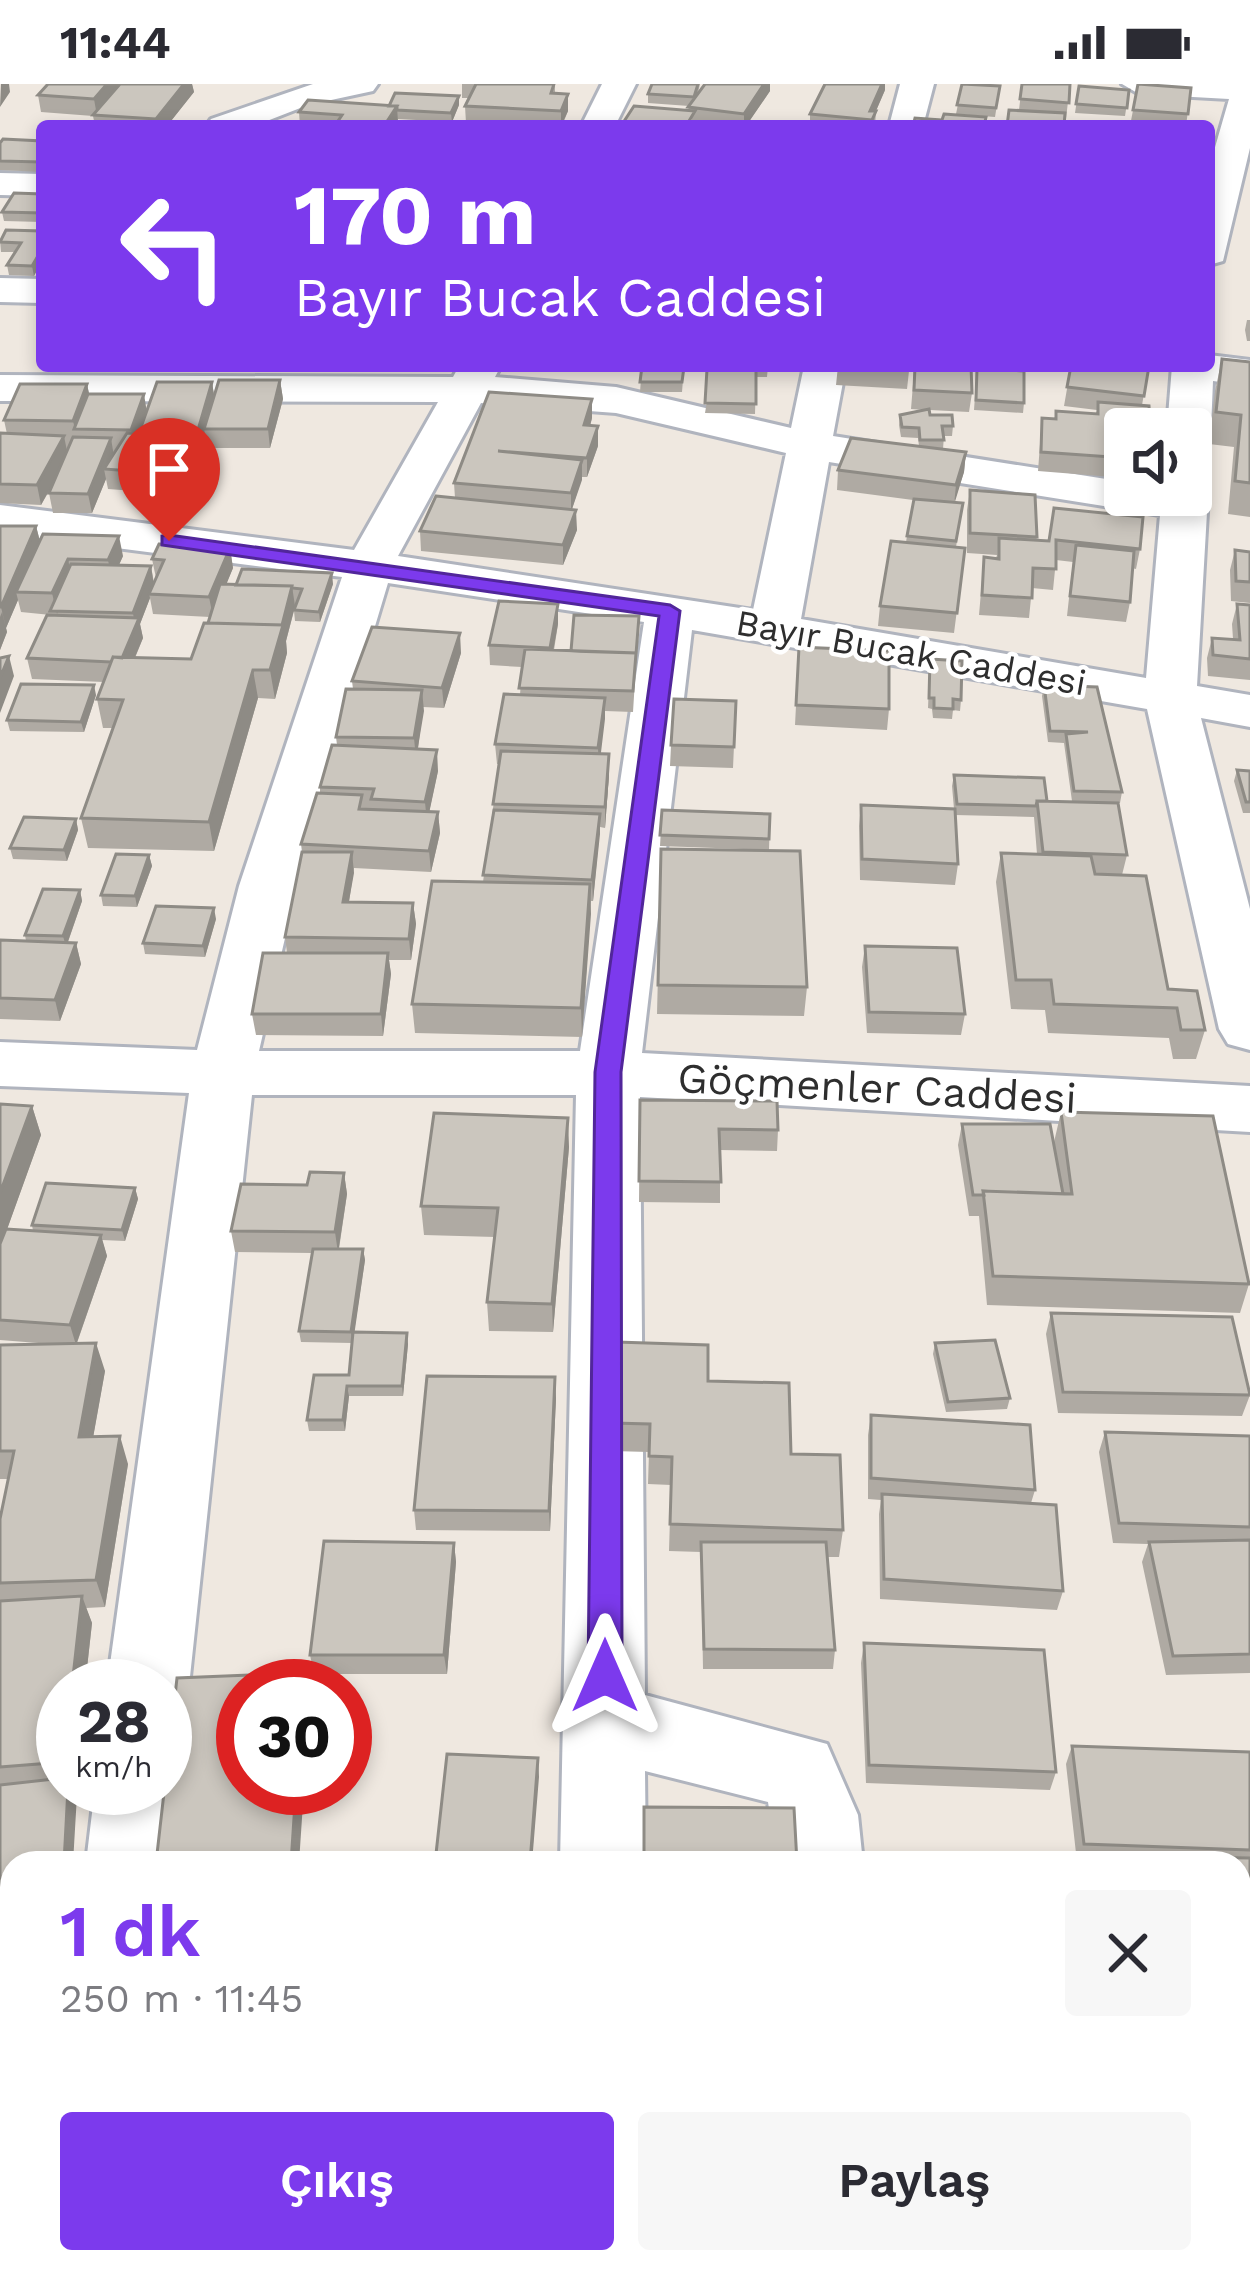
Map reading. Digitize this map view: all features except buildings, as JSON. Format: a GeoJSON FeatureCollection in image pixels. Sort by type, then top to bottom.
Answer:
{"type":"FeatureCollection","features":[{"type":"Feature","properties":{"kind":"street"},"geometry":{"type":"LineString","coordinates":[[207,120],[215,84]]}},
{"type":"Feature","properties":{"kind":"street"},"geometry":{"type":"LineString","coordinates":[[239,120],[299,98],[361,84]]}},
{"type":"Feature","properties":{"kind":"street"},"geometry":{"type":"LineString","coordinates":[[601,120],[620,84]]}},
{"type":"Feature","properties":{"kind":"street"},"geometry":{"type":"LineString","coordinates":[[908,120],[917,84]]}},
{"type":"Feature","properties":{"kind":"street"},"geometry":{"type":"LineString","coordinates":[[1139,84],[1248,88],[1215,212]]}},
{"type":"Feature","properties":{"kind":"street"},"geometry":{"type":"LineString","coordinates":[[0,184],[36,185]]}},
{"type":"Feature","properties":{"kind":"street"},"geometry":{"type":"LineString","coordinates":[[0,290],[36,291]]}},
{"type":"Feature","properties":{"kind":"street"},"geometry":{"type":"LineString","coordinates":[[6,397],[36,354]]}},
{"type":"Feature","properties":{"kind":"street"},"geometry":{"type":"LineString","coordinates":[[1215,369],[1250,373]]}},
{"type":"Feature","properties":{"kind":"street"},"geometry":{"type":"LineString","coordinates":[[774,629],[825,372]]}},
{"type":"Feature","properties":{"kind":"street"},"geometry":{"type":"LineString","coordinates":[[1190,408],[1193,372]]}},
{"type":"Feature","properties":{"kind":"street"},"geometry":{"type":"LineString","coordinates":[[6,397],[475,378],[616,400],[812,446],[1104,488]]}},
{"type":"Feature","properties":{"kind":"street"},"geometry":{"type":"LineString","coordinates":[[151,1659],[223,1072],[268,886],[369,566],[475,378]]}},
{"type":"Feature","properties":{"kind":"street"},"geometry":{"type":"LineString","coordinates":[[1184,516],[1170,698],[1250,1029]]}},
{"type":"Feature","properties":{"kind":"street","name":"Bayır Bucak Caddesi"},"geometry":{"type":"LineString","coordinates":[[0,519],[369,566],[670,611],[1250,712]]}},
{"type":"Feature","properties":{"kind":"street"},"geometry":{"type":"LineString","coordinates":[[603,1851],[608,1072],[670,611]]}},
{"type":"Feature","properties":{"kind":"street","name":"Göçmenler Caddesi"},"geometry":{"type":"LineString","coordinates":[[0,1064],[223,1072],[608,1072],[1250,1109]]}},
{"type":"Feature","properties":{"kind":"street"},"geometry":{"type":"LineString","coordinates":[[605,1723],[797,1772],[815,1815],[819,1851]]}},
{"type":"Feature","properties":{"kind":"street"},"geometry":{"type":"LineString","coordinates":[[130,1851],[134,1815]]}},
{"type":"Feature","properties":{"kind":"route"},"geometry":{"type":"LineString","coordinates":[[169,541],[670,611],[608,1072],[605,1676]]}}]}
